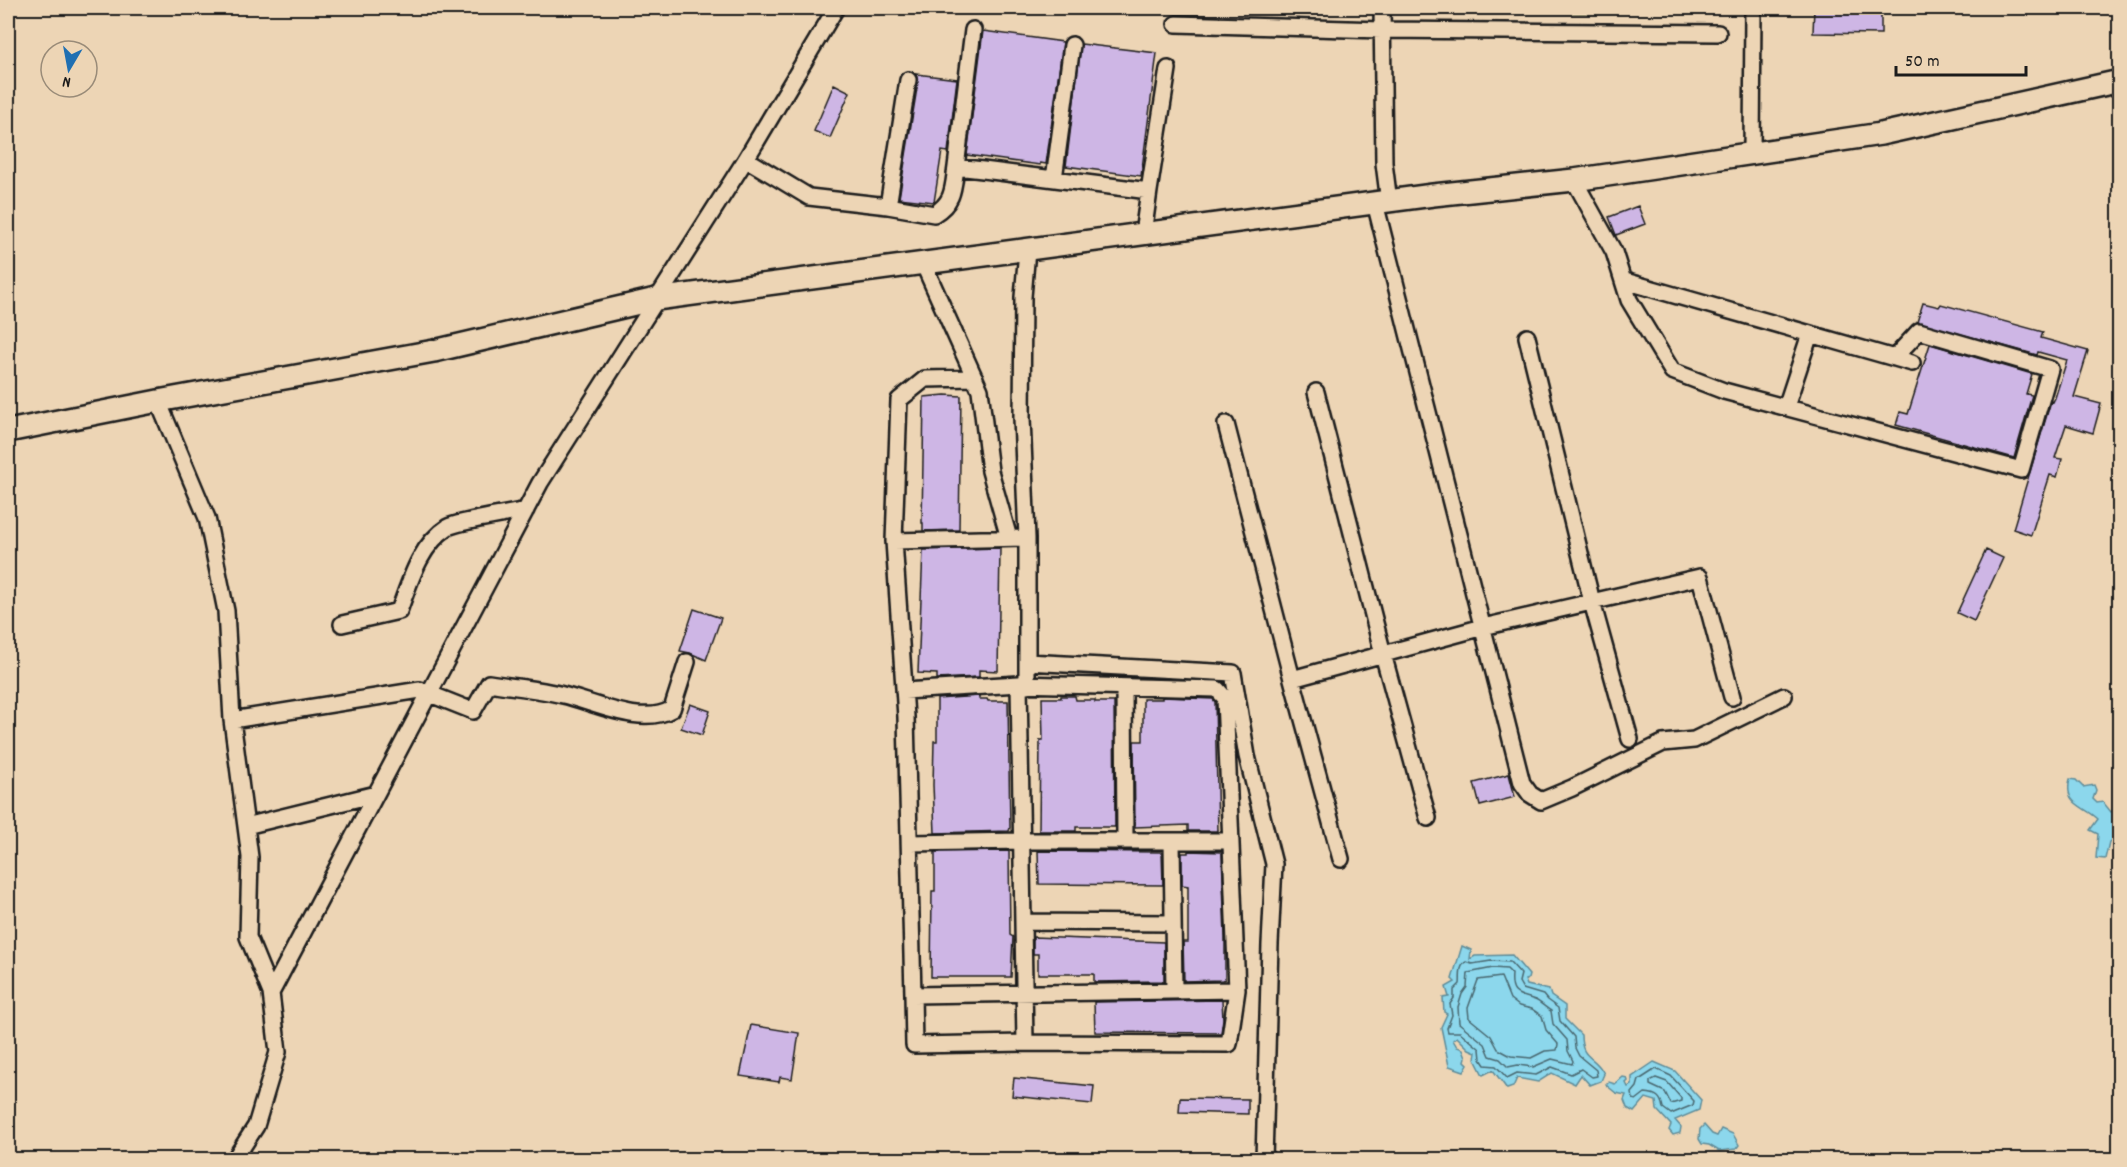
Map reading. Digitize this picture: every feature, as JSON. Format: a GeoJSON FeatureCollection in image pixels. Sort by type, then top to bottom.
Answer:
{"type":"FeatureCollection","features":[{"type":"Feature","properties":{"kind":"main road"},"geometry":{"type":"LineString","coordinates":[[8,431],[434,351],[656,299],[1382,203],[1574,180],[1881,134],[2120,81]]}},
{"type":"Feature","properties":{"kind":"street"},"geometry":{"type":"LineString","coordinates":[[272,993],[540,483],[746,159],[836,8]]}},
{"type":"Feature","properties":{"kind":"street"},"geometry":{"type":"LineString","coordinates":[[1382,8],[1384,163],[1382,203],[1522,783],[1530,794],[1541,801],[1664,743],[1694,740],[1784,696]]}},
{"type":"Feature","properties":{"kind":"street"},"geometry":{"type":"LineString","coordinates":[[1752,153],[1753,8]]}},
{"type":"Feature","properties":{"kind":"street"},"geometry":{"type":"LineString","coordinates":[[1176,24],[1381,30],[1718,33]]}},
{"type":"Feature","properties":{"kind":"street"},"geometry":{"type":"LineString","coordinates":[[746,159],[809,197],[934,214],[952,197],[973,30]]}},
{"type":"Feature","properties":{"kind":"street"},"geometry":{"type":"LineString","coordinates":[[1054,179],[1072,45]]}},
{"type":"Feature","properties":{"kind":"street"},"geometry":{"type":"LineString","coordinates":[[1143,234],[1168,69]]}},
{"type":"Feature","properties":{"kind":"street"},"geometry":{"type":"LineString","coordinates":[[888,206],[908,80]]}},
{"type":"Feature","properties":{"kind":"street"},"geometry":{"type":"LineString","coordinates":[[956,167],[1149,191]]}},
{"type":"Feature","properties":{"kind":"street"},"geometry":{"type":"LineString","coordinates":[[1574,180],[1614,252],[1625,281],[1629,300],[1672,371],[1724,391],[2021,470],[2050,369],[1919,331],[1894,358]]}},
{"type":"Feature","properties":{"kind":"street"},"geometry":{"type":"LineString","coordinates":[[1025,1043],[1022,841],[1023,685],[1027,662],[1028,538],[1022,418],[1023,297],[1027,250]]}},
{"type":"Feature","properties":{"kind":"street"},"geometry":{"type":"LineString","coordinates":[[923,263],[980,390],[990,471],[1009,538]]}},
{"type":"Feature","properties":{"kind":"street"},"geometry":{"type":"LineString","coordinates":[[1625,281],[1912,363]]}},
{"type":"Feature","properties":{"kind":"street"},"geometry":{"type":"LineString","coordinates":[[1786,407],[1810,334]]}},
{"type":"Feature","properties":{"kind":"street"},"geometry":{"type":"LineString","coordinates":[[1527,337],[1592,602],[1630,739]]}},
{"type":"Feature","properties":{"kind":"street"},"geometry":{"type":"LineString","coordinates":[[904,691],[1023,685],[1217,689],[1225,698],[1237,990],[1229,1044],[914,1045],[904,691],[894,541],[899,400],[925,379],[975,378]]}},
{"type":"Feature","properties":{"kind":"street"},"geometry":{"type":"LineString","coordinates":[[1316,392],[1383,654],[1428,818]]}},
{"type":"Feature","properties":{"kind":"street"},"geometry":{"type":"LineString","coordinates":[[158,401],[207,518],[226,611],[232,720],[250,857],[248,937],[272,993],[278,1052],[255,1126],[234,1160]]}},
{"type":"Feature","properties":{"kind":"street"},"geometry":{"type":"LineString","coordinates":[[1226,424],[1341,859]]}},
{"type":"Feature","properties":{"kind":"street"},"geometry":{"type":"LineString","coordinates":[[342,624],[399,610],[413,573],[430,543],[450,526],[526,510]]}},
{"type":"Feature","properties":{"kind":"street"},"geometry":{"type":"LineString","coordinates":[[894,541],[1028,538]]}},
{"type":"Feature","properties":{"kind":"street"},"geometry":{"type":"LineString","coordinates":[[1292,679],[1483,627],[1700,577],[1732,697]]}},
{"type":"Feature","properties":{"kind":"street"},"geometry":{"type":"LineString","coordinates":[[232,720],[420,690],[473,711],[489,682],[562,695],[641,716],[663,714],[672,709],[687,662]]}},
{"type":"Feature","properties":{"kind":"street"},"geometry":{"type":"LineString","coordinates":[[1027,662],[1233,673],[1247,756],[1274,864],[1264,1160]]}},
{"type":"Feature","properties":{"kind":"street"},"geometry":{"type":"LineString","coordinates":[[1124,687],[1125,841]]}},
{"type":"Feature","properties":{"kind":"street"},"geometry":{"type":"LineString","coordinates":[[246,826],[376,794]]}},
{"type":"Feature","properties":{"kind":"street"},"geometry":{"type":"LineString","coordinates":[[1172,841],[1174,991]]}},
{"type":"Feature","properties":{"kind":"street"},"geometry":{"type":"LineString","coordinates":[[910,843],[1231,841]]}},
{"type":"Feature","properties":{"kind":"street"},"geometry":{"type":"LineString","coordinates":[[1023,922],[1173,923]]}},
{"type":"Feature","properties":{"kind":"street"},"geometry":{"type":"LineString","coordinates":[[913,994],[1237,990]]}},
{"type":"Feature","properties":{"kind":"green space"},"geometry":{"type":"Polygon","coordinates":[[[1481,8],[1605,8],[1605,13],[1481,12],[1481,8]]]}},
{"type":"Feature","properties":{"kind":"water"},"geometry":{"type":"Polygon","coordinates":[[[2070,779],[2076,780],[2083,787],[2094,785],[2096,790],[2093,799],[2097,803],[2103,802],[2111,812],[2117,807],[2119,835],[2109,842],[2105,859],[2096,858],[2098,834],[2090,830],[2098,819],[2072,800],[2069,788],[2070,779]]]}},
{"type":"Feature","properties":{"kind":"water"},"geometry":{"type":"Polygon","coordinates":[[[1462,946],[1471,950],[1470,959],[1475,956],[1512,955],[1529,975],[1525,980],[1527,985],[1549,990],[1551,996],[1565,1006],[1565,1019],[1581,1035],[1586,1054],[1601,1068],[1604,1074],[1601,1081],[1590,1085],[1581,1075],[1575,1084],[1552,1073],[1538,1082],[1517,1078],[1513,1087],[1507,1089],[1493,1070],[1483,1075],[1475,1059],[1476,1052],[1469,1049],[1457,1037],[1453,1040],[1457,1047],[1463,1049],[1465,1061],[1468,1064],[1464,1071],[1449,1066],[1441,1027],[1447,1014],[1444,1012],[1443,998],[1449,997],[1446,987],[1455,982],[1452,979],[1462,946]]]}},
{"type":"Feature","properties":{"kind":"water"},"geometry":{"type":"Polygon","coordinates":[[[1654,1062],[1675,1071],[1701,1100],[1699,1110],[1675,1120],[1681,1127],[1680,1133],[1673,1135],[1669,1130],[1671,1125],[1657,1110],[1656,1101],[1646,1098],[1634,1112],[1627,1108],[1624,1100],[1626,1095],[1616,1093],[1606,1085],[1609,1082],[1615,1084],[1623,1077],[1627,1078],[1628,1087],[1632,1085],[1632,1077],[1654,1062]]]}},
{"type":"Feature","properties":{"kind":"water"},"geometry":{"type":"Polygon","coordinates":[[[1704,1125],[1717,1136],[1721,1129],[1733,1134],[1739,1145],[1736,1149],[1719,1151],[1702,1144],[1699,1139],[1700,1129],[1704,1125]]]}},
{"type":"Feature","properties":{"kind":"building"},"geometry":{"type":"Polygon","coordinates":[[[1814,8],[1881,10],[1881,34],[1813,33],[1814,8]]]}},
{"type":"Feature","properties":{"kind":"building"},"geometry":{"type":"Polygon","coordinates":[[[983,31],[1063,42],[1046,164],[967,155],[983,31]]]}},
{"type":"Feature","properties":{"kind":"building"},"geometry":{"type":"Polygon","coordinates":[[[1081,44],[1157,53],[1141,176],[1066,166],[1081,44]]]}},
{"type":"Feature","properties":{"kind":"building"},"geometry":{"type":"Polygon","coordinates":[[[916,74],[957,79],[948,152],[942,151],[934,202],[899,198],[918,82],[916,74]]]}},
{"type":"Feature","properties":{"kind":"building"},"geometry":{"type":"Polygon","coordinates":[[[834,84],[850,92],[830,138],[814,131],[834,84]]]}},
{"type":"Feature","properties":{"kind":"building"},"geometry":{"type":"Polygon","coordinates":[[[1638,206],[1645,224],[1616,235],[1609,217],[1638,206]]]}},
{"type":"Feature","properties":{"kind":"building"},"geometry":{"type":"Polygon","coordinates":[[[1923,303],[1939,307],[1941,304],[2043,332],[2041,338],[2088,351],[2074,397],[2101,404],[2093,433],[2066,425],[2055,458],[2062,459],[2057,477],[2050,475],[2031,535],[2013,529],[2051,401],[2053,402],[2055,398],[2067,360],[2038,352],[2037,355],[1917,322],[1923,303]]]}},
{"type":"Feature","properties":{"kind":"building"},"geometry":{"type":"Polygon","coordinates":[[[1930,344],[2032,374],[2026,394],[2032,395],[2014,458],[1896,425],[1900,412],[1908,414],[1930,344]]]}},
{"type":"Feature","properties":{"kind":"building"},"geometry":{"type":"Polygon","coordinates":[[[961,396],[959,530],[923,531],[924,397],[961,396]]]}},
{"type":"Feature","properties":{"kind":"building"},"geometry":{"type":"Polygon","coordinates":[[[1000,548],[998,671],[979,670],[979,677],[937,679],[937,674],[918,673],[923,550],[1000,548]]]}},
{"type":"Feature","properties":{"kind":"building"},"geometry":{"type":"Polygon","coordinates":[[[1986,550],[2003,558],[1974,621],[1957,613],[1986,550]]]}},
{"type":"Feature","properties":{"kind":"building"},"geometry":{"type":"Polygon","coordinates":[[[694,609],[721,618],[706,660],[680,651],[694,609]]]}},
{"type":"Feature","properties":{"kind":"building"},"geometry":{"type":"Polygon","coordinates":[[[979,696],[979,699],[988,701],[1008,701],[1010,828],[1009,831],[935,833],[933,785],[934,741],[937,741],[937,699],[979,696]]]}},
{"type":"Feature","properties":{"kind":"building"},"geometry":{"type":"Polygon","coordinates":[[[1061,696],[1075,696],[1076,700],[1114,702],[1115,827],[1076,827],[1076,831],[1039,831],[1040,740],[1043,740],[1042,698],[1061,698],[1061,696]]]}},
{"type":"Feature","properties":{"kind":"building"},"geometry":{"type":"Polygon","coordinates":[[[1162,697],[1213,699],[1215,702],[1218,831],[1188,831],[1188,825],[1135,827],[1134,741],[1143,741],[1143,699],[1162,699],[1162,697]]]}},
{"type":"Feature","properties":{"kind":"building"},"geometry":{"type":"Polygon","coordinates":[[[690,704],[710,711],[702,735],[681,728],[690,704]]]}},
{"type":"Feature","properties":{"kind":"building"},"geometry":{"type":"Polygon","coordinates":[[[1509,774],[1515,797],[1480,806],[1474,783],[1509,774]]]}},
{"type":"Feature","properties":{"kind":"building"},"geometry":{"type":"Polygon","coordinates":[[[1009,851],[1010,935],[1013,937],[1011,977],[931,977],[935,852],[1009,851]]]}},
{"type":"Feature","properties":{"kind":"building"},"geometry":{"type":"Polygon","coordinates":[[[1038,851],[1162,852],[1163,885],[1039,884],[1038,851]]]}},
{"type":"Feature","properties":{"kind":"building"},"geometry":{"type":"Polygon","coordinates":[[[1188,851],[1222,852],[1225,979],[1222,980],[1184,981],[1183,942],[1188,942],[1188,886],[1182,885],[1182,853],[1188,853],[1188,851]]]}},
{"type":"Feature","properties":{"kind":"building"},"geometry":{"type":"Polygon","coordinates":[[[1033,937],[1164,942],[1164,981],[1094,982],[1094,974],[1038,974],[1038,954],[1033,954],[1033,937]]]}},
{"type":"Feature","properties":{"kind":"building"},"geometry":{"type":"Polygon","coordinates":[[[1222,1000],[1221,1033],[1095,1032],[1094,1002],[1222,1000]]]}},
{"type":"Feature","properties":{"kind":"building"},"geometry":{"type":"Polygon","coordinates":[[[751,1025],[799,1033],[792,1079],[780,1077],[779,1082],[740,1076],[751,1025]]]}},
{"type":"Feature","properties":{"kind":"building"},"geometry":{"type":"Polygon","coordinates":[[[1014,1078],[1094,1086],[1092,1104],[1012,1096],[1014,1078]]]}},
{"type":"Feature","properties":{"kind":"building"},"geometry":{"type":"Polygon","coordinates":[[[1180,1098],[1248,1099],[1248,1114],[1179,1112],[1180,1098]]]}}]}
